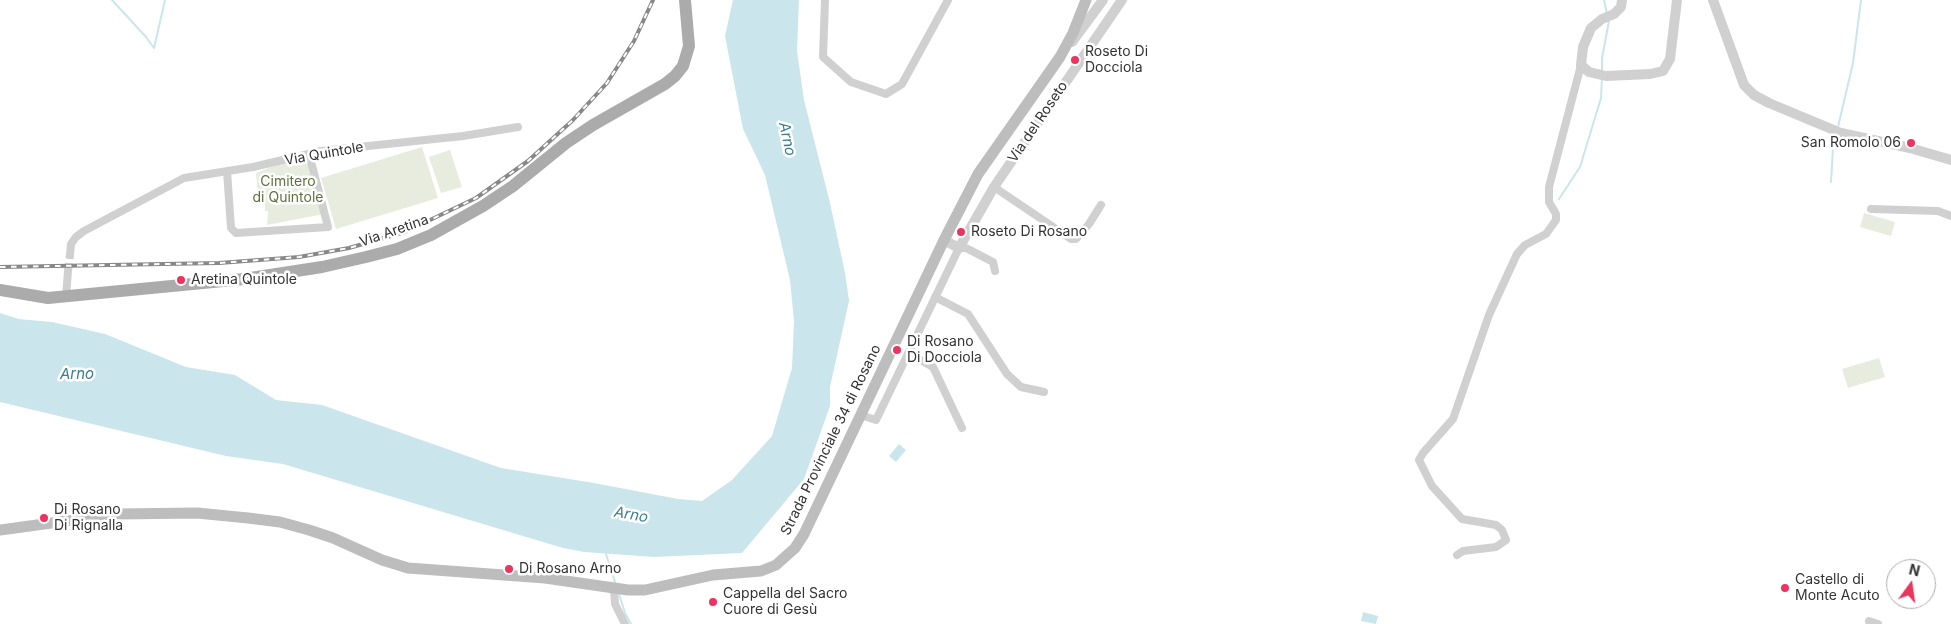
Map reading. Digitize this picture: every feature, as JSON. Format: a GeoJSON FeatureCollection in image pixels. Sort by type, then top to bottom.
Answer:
{"type":"FeatureCollection","features":[{"type":"Feature","properties":{"kind":"main road","name":"Via Aretina"},"geometry":{"type":"LineString","coordinates":[[0,290],[34,297],[66,297],[244,279],[322,267],[397,248],[431,235],[483,206],[513,186],[566,143],[593,125],[665,84],[675,76],[683,66],[689,46],[685,0]]}},
{"type":"Feature","properties":{"kind":"main road","name":"Strada Provinciale 34 di Rosano"},"geometry":{"type":"LineString","coordinates":[[0,530],[117,514],[197,513],[280,522],[333,538],[388,563],[408,568],[545,578],[617,589],[645,590],[701,576],[762,571],[776,565],[795,548],[804,534],[944,240],[978,174],[1060,57],[1073,33],[1086,0]]}},
{"type":"Feature","properties":{"kind":"street"},"geometry":{"type":"LineString","coordinates":[[825,0],[823,58],[851,82],[886,94],[902,84],[948,0]]}},
{"type":"Feature","properties":{"kind":"street"},"geometry":{"type":"LineString","coordinates":[[1060,57],[1103,0]]}},
{"type":"Feature","properties":{"kind":"street","name":"Via del Roseto"},"geometry":{"type":"LineString","coordinates":[[860,415],[876,420],[959,248],[994,187],[1122,0]]}},
{"type":"Feature","properties":{"kind":"street"},"geometry":{"type":"LineString","coordinates":[[1457,555],[1463,552],[1496,547],[1506,540],[1502,530],[1496,525],[1462,519],[1432,486],[1419,460],[1453,419],[1489,314],[1517,254],[1525,245],[1546,234],[1556,220],[1556,214],[1549,202],[1549,187],[1582,66],[1582,46],[1591,28],[1602,19],[1614,14],[1621,7],[1622,0]]}},
{"type":"Feature","properties":{"kind":"street"},"geometry":{"type":"LineString","coordinates":[[1582,66],[1589,72],[1601,75],[1650,74],[1662,71],[1670,59],[1677,0]]}},
{"type":"Feature","properties":{"kind":"street"},"geometry":{"type":"LineString","coordinates":[[1713,0],[1744,85],[1754,95],[1841,133],[1910,148],[1951,160]]}},
{"type":"Feature","properties":{"kind":"street","name":"Via Quintole"},"geometry":{"type":"LineString","coordinates":[[70,255],[71,244],[84,231],[184,178],[309,154],[363,146],[463,136],[518,127]]}},
{"type":"Feature","properties":{"kind":"street"},"geometry":{"type":"LineString","coordinates":[[227,171],[231,228],[236,233],[316,229],[328,226],[309,154]]}},
{"type":"Feature","properties":{"kind":"street"},"geometry":{"type":"LineString","coordinates":[[994,187],[1071,239],[1076,239],[1089,224],[1101,205]]}},
{"type":"Feature","properties":{"kind":"street"},"geometry":{"type":"LineString","coordinates":[[1871,209],[1938,211],[1951,216]]}},
{"type":"Feature","properties":{"kind":"street"},"geometry":{"type":"LineString","coordinates":[[944,240],[959,248],[966,248],[993,262],[995,272]]}},
{"type":"Feature","properties":{"kind":"street"},"geometry":{"type":"LineString","coordinates":[[66,297],[68,271]]}},
{"type":"Feature","properties":{"kind":"street"},"geometry":{"type":"LineString","coordinates":[[935,298],[968,314],[1007,374],[1021,387],[1044,392]]}},
{"type":"Feature","properties":{"kind":"street"},"geometry":{"type":"LineString","coordinates":[[908,353],[933,367],[962,428]]}},
{"type":"Feature","properties":{"kind":"street"},"geometry":{"type":"LineString","coordinates":[[617,589],[615,604],[624,624]]}},
{"type":"Feature","properties":{"kind":"street"},"geometry":{"type":"LineString","coordinates":[[1869,621],[1878,624]]}},
{"type":"Feature","properties":{"kind":"green space"},"geometry":{"type":"Polygon","coordinates":[[[422,147],[438,198],[336,229],[321,178],[422,147]]]}},
{"type":"Feature","properties":{"kind":"green space"},"geometry":{"type":"Polygon","coordinates":[[[450,150],[462,187],[441,193],[429,157],[450,150]]]}},
{"type":"Feature","properties":{"kind":"green space","name":"Cimitero di Quintole"},"geometry":{"type":"Polygon","coordinates":[[[308,157],[324,214],[267,225],[268,211],[265,211],[265,204],[259,205],[256,173],[285,161],[308,157]]]}},
{"type":"Feature","properties":{"kind":"green space"},"geometry":{"type":"Polygon","coordinates":[[[1864,213],[1895,222],[1891,236],[1860,227],[1864,213]]]}},
{"type":"Feature","properties":{"kind":"green space"},"geometry":{"type":"Polygon","coordinates":[[[1879,358],[1885,377],[1848,388],[1842,369],[1879,358]]]}},
{"type":"Feature","properties":{"kind":"water","name":"Arno"},"geometry":{"type":"Polygon","coordinates":[[[733,0],[799,0],[797,51],[804,100],[830,203],[849,301],[830,387],[830,406],[804,479],[742,553],[654,557],[584,552],[563,548],[283,464],[226,456],[0,402],[0,313],[19,319],[52,322],[105,334],[186,367],[235,375],[276,400],[322,405],[501,468],[678,499],[702,501],[732,480],[772,436],[792,368],[794,321],[790,280],[765,175],[743,129],[725,36],[733,0]]]}},
{"type":"Feature","properties":{"kind":"water"},"geometry":{"type":"Polygon","coordinates":[[[899,444],[906,450],[896,462],[889,456],[899,444]]]}},
{"type":"Feature","properties":{"kind":"water"},"geometry":{"type":"Polygon","coordinates":[[[1363,612],[1378,616],[1376,624],[1361,621],[1363,612]]]}},
{"type":"Feature","properties":{"kind":"waterway"},"geometry":{"type":"LineString","coordinates":[[112,0],[154,48]]}},
{"type":"Feature","properties":{"kind":"waterway"},"geometry":{"type":"LineString","coordinates":[[154,48],[165,0]]}},
{"type":"Feature","properties":{"kind":"waterway"},"geometry":{"type":"LineString","coordinates":[[1604,0],[1607,14]]}},
{"type":"Feature","properties":{"kind":"waterway"},"geometry":{"type":"LineString","coordinates":[[1838,127],[1853,63],[1861,0]]}},
{"type":"Feature","properties":{"kind":"waterway"},"geometry":{"type":"LineString","coordinates":[[1602,71],[1602,58],[1609,21]]}},
{"type":"Feature","properties":{"kind":"waterway"},"geometry":{"type":"LineString","coordinates":[[1559,199],[1580,167],[1601,98],[1602,78]]}},
{"type":"Feature","properties":{"kind":"waterway"},"geometry":{"type":"LineString","coordinates":[[1831,182],[1833,148],[1836,134]]}},
{"type":"Feature","properties":{"kind":"waterway"},"geometry":{"type":"LineString","coordinates":[[605,551],[616,585]]}},
{"type":"Feature","properties":{"kind":"waterway"},"geometry":{"type":"LineString","coordinates":[[619,594],[631,624]]}},
{"type":"Feature","properties":{"kind":"tunnel"},"geometry":{"type":"LineString","coordinates":[[68,271],[70,255]]}},
{"type":"Feature","properties":{"kind":"railway"},"geometry":{"type":"LineString","coordinates":[[0,267],[219,263],[299,257],[349,248],[405,232],[476,198],[528,161],[573,120],[607,83],[634,41],[653,0]]}},
{"type":"Feature","properties":{"kind":"place","name":"Roseto Di Docciola"},"geometry":{"type":"Point","coordinates":[1075,60]}},
{"type":"Feature","properties":{"kind":"place","name":"San Romolo 06"},"geometry":{"type":"Point","coordinates":[1911,143]}},
{"type":"Feature","properties":{"kind":"place","name":"Roseto Di Rosano"},"geometry":{"type":"Point","coordinates":[961,232]}},
{"type":"Feature","properties":{"kind":"place","name":"Aretina Quintole"},"geometry":{"type":"Point","coordinates":[181,280]}},
{"type":"Feature","properties":{"kind":"place","name":"Di Rosano Di Docciola"},"geometry":{"type":"Point","coordinates":[897,350]}},
{"type":"Feature","properties":{"kind":"place","name":"Di Rosano Di Rignalla"},"geometry":{"type":"Point","coordinates":[44,518]}},
{"type":"Feature","properties":{"kind":"place","name":"Di Rosano Arno"},"geometry":{"type":"Point","coordinates":[509,569]}},
{"type":"Feature","properties":{"kind":"place","name":"Castello di Monte Acuto"},"geometry":{"type":"Point","coordinates":[1785,588]}},
{"type":"Feature","properties":{"kind":"place","name":"Cappella del Sacro Cuore di Gesù"},"geometry":{"type":"Point","coordinates":[713,602]}}]}
